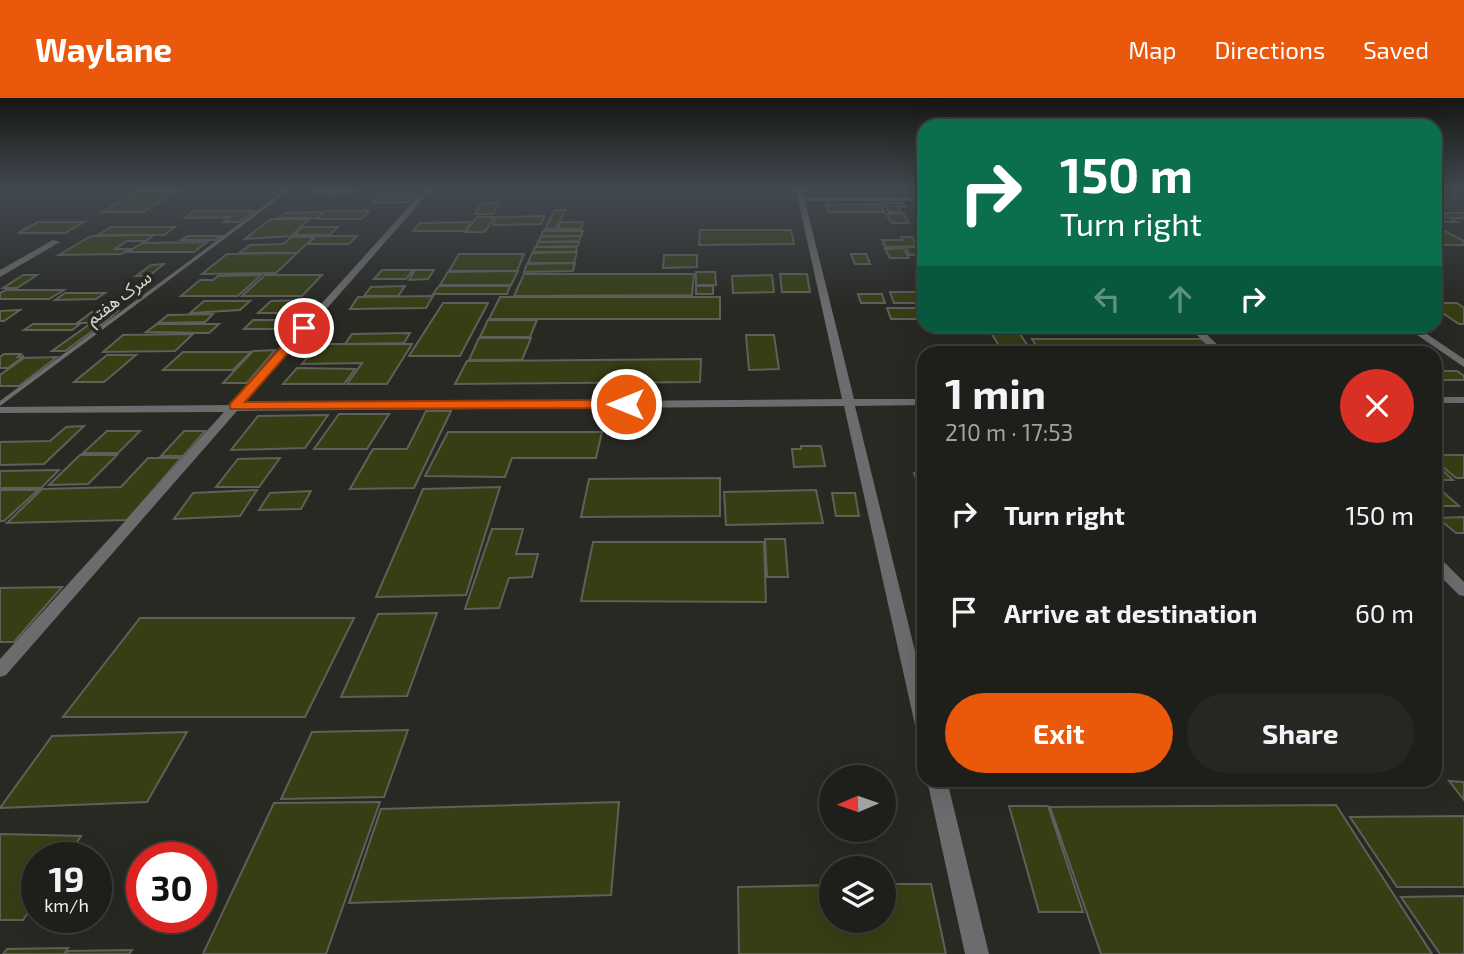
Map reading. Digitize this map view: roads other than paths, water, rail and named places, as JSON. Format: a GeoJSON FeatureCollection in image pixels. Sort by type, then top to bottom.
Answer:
{"type":"FeatureCollection","features":[{"type":"Feature","properties":{"kind":"street"},"geometry":{"type":"LineString","coordinates":[[0,670],[392,230]]}},
{"type":"Feature","properties":{"kind":"street"},"geometry":{"type":"LineString","coordinates":[[808,230],[917,694]]}},
{"type":"Feature","properties":{"kind":"street"},"geometry":{"type":"LineString","coordinates":[[0,274],[56,242]]}},
{"type":"Feature","properties":{"kind":"street"},"geometry":{"type":"LineString","coordinates":[[1200,333],[1214,346]]}},
{"type":"Feature","properties":{"kind":"street"},"geometry":{"type":"LineString","coordinates":[[1419,333],[1439,346]]}},
{"type":"Feature","properties":{"kind":"street"},"geometry":{"type":"LineString","coordinates":[[1442,348],[1464,363]]}},
{"type":"Feature","properties":{"kind":"street"},"geometry":{"type":"LineString","coordinates":[[1442,400],[1464,400]]}},
{"type":"Feature","properties":{"kind":"street"},"geometry":{"type":"LineString","coordinates":[[0,410],[917,402]]}},
{"type":"Feature","properties":{"kind":"street"},"geometry":{"type":"LineString","coordinates":[[1442,569],[1464,591]]}},
{"type":"Feature","properties":{"kind":"street"},"geometry":{"type":"LineString","coordinates":[[939,787],[976,954]]}},
{"type":"Feature","properties":{"kind":"lane","name":"سرک هفتم"},"geometry":{"type":"LineString","coordinates":[[0,404],[234,230]]}}]}
